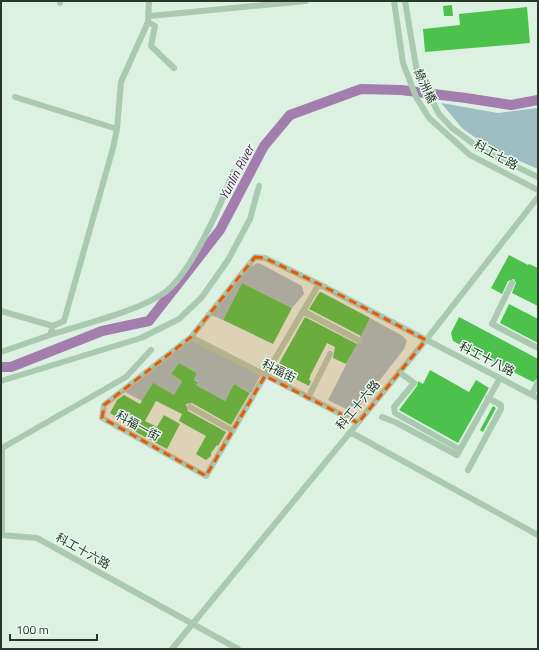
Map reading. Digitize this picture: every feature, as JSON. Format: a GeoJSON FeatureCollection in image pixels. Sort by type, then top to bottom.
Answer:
{"type":"FeatureCollection","features":[{"type":"Feature","properties":{"kind":"street"},"geometry":{"type":"LineString","coordinates":[[1,311],[53,326],[64,321],[117,129],[121,82],[149,19],[150,1]]}},
{"type":"Feature","properties":{"kind":"street"},"geometry":{"type":"LineString","coordinates":[[149,19],[306,1]]}},
{"type":"Feature","properties":{"kind":"street","name":"綠洲橋"},"geometry":{"type":"LineString","coordinates":[[394,1],[402,63],[416,97],[428,118]]}},
{"type":"Feature","properties":{"kind":"street","name":"綠洲橋"},"geometry":{"type":"LineString","coordinates":[[405,1],[417,72],[438,114]]}},
{"type":"Feature","properties":{"kind":"street"},"geometry":{"type":"LineString","coordinates":[[149,19],[155,26],[151,46],[174,68]]}},
{"type":"Feature","properties":{"kind":"street"},"geometry":{"type":"LineString","coordinates":[[15,97],[117,129]]}},
{"type":"Feature","properties":{"kind":"street","name":"科工七路"},"geometry":{"type":"LineString","coordinates":[[438,114],[452,128],[482,150],[538,177]]}},
{"type":"Feature","properties":{"kind":"street","name":"科工七路"},"geometry":{"type":"LineString","coordinates":[[428,118],[470,155],[538,190]]}},
{"type":"Feature","properties":{"kind":"street"},"geometry":{"type":"LineString","coordinates":[[1,352],[136,307],[164,292],[183,273],[222,203],[233,172]]}},
{"type":"Feature","properties":{"kind":"street"},"geometry":{"type":"LineString","coordinates":[[1,381],[141,338],[179,319],[202,297],[228,260],[250,219],[259,186]]}},
{"type":"Feature","properties":{"kind":"street","name":"科工十六路"},"geometry":{"type":"LineString","coordinates":[[172,649],[426,340],[538,197]]}},
{"type":"Feature","properties":{"kind":"street","name":"科福一街"},"geometry":{"type":"LineString","coordinates":[[319,284],[206,476],[102,418],[104,405],[191,337],[256,257],[265,258],[319,284],[426,340]]}},
{"type":"Feature","properties":{"kind":"street"},"geometry":{"type":"LineString","coordinates":[[512,284],[492,324],[538,348]]}},
{"type":"Feature","properties":{"kind":"street"},"geometry":{"type":"LineString","coordinates":[[303,310],[360,341]]}},
{"type":"Feature","properties":{"kind":"street"},"geometry":{"type":"LineString","coordinates":[[50,335],[53,326]]}},
{"type":"Feature","properties":{"kind":"street","name":"科福街"},"geometry":{"type":"LineString","coordinates":[[191,337],[358,423]]}},
{"type":"Feature","properties":{"kind":"street","name":"科工十八路"},"geometry":{"type":"LineString","coordinates":[[426,340],[538,398]]}},
{"type":"Feature","properties":{"kind":"street"},"geometry":{"type":"LineString","coordinates":[[2,535],[2,448],[126,378],[150,350]]}},
{"type":"Feature","properties":{"kind":"street"},"geometry":{"type":"LineString","coordinates":[[308,398],[330,354]]}},
{"type":"Feature","properties":{"kind":"street"},"geometry":{"type":"LineString","coordinates":[[399,372],[414,383],[394,407],[395,413],[459,449]]}},
{"type":"Feature","properties":{"kind":"street"},"geometry":{"type":"LineString","coordinates":[[382,417],[397,423],[457,455],[500,378]]}},
{"type":"Feature","properties":{"kind":"street"},"geometry":{"type":"LineString","coordinates":[[532,394],[538,382]]}},
{"type":"Feature","properties":{"kind":"street"},"geometry":{"type":"LineString","coordinates":[[468,470],[501,409],[501,405],[488,398]]}},
{"type":"Feature","properties":{"kind":"street"},"geometry":{"type":"LineString","coordinates":[[190,407],[233,431]]}},
{"type":"Feature","properties":{"kind":"street"},"geometry":{"type":"LineString","coordinates":[[350,432],[538,535]]}},
{"type":"Feature","properties":{"kind":"street","name":"科工十六路"},"geometry":{"type":"LineString","coordinates":[[2,535],[37,538],[192,624]]}},
{"type":"Feature","properties":{"kind":"street"},"geometry":{"type":"LineString","coordinates":[[192,624],[238,649]]}},
{"type":"Feature","properties":{"kind":"highlighted area"},"geometry":{"type":"Polygon","coordinates":[[[255,257],[265,258],[319,284],[426,340],[358,423],[265,376],[206,476],[102,418],[104,405],[191,337],[255,257]]]}},
{"type":"Feature","properties":{"kind":"shaded area"},"geometry":{"type":"Polygon","coordinates":[[[441,103],[498,113],[538,108],[538,169],[492,149],[463,129],[441,103]]]}},
{"type":"Feature","properties":{"kind":"shaded area"},"geometry":{"type":"Polygon","coordinates":[[[257,263],[302,286],[304,294],[292,308],[242,283],[223,320],[211,315],[247,269],[257,263]]]}},
{"type":"Feature","properties":{"kind":"shaded area"},"geometry":{"type":"Polygon","coordinates":[[[370,318],[403,336],[407,341],[404,349],[359,407],[348,410],[328,400],[370,318]]]}},
{"type":"Feature","properties":{"kind":"shaded area"},"geometry":{"type":"Polygon","coordinates":[[[191,337],[261,375],[251,393],[234,384],[225,401],[196,385],[198,381],[194,380],[197,373],[179,363],[171,374],[182,381],[174,395],[142,401],[125,392],[191,337]]]}},
{"type":"Feature","properties":{"kind":"building"},"geometry":{"type":"Polygon","coordinates":[[[452,5],[453,16],[444,16],[443,6],[452,5]]]}},
{"type":"Feature","properties":{"kind":"building"},"geometry":{"type":"Polygon","coordinates":[[[527,7],[530,43],[425,52],[423,29],[460,25],[459,14],[527,7]]]}},
{"type":"Feature","properties":{"kind":"building"},"geometry":{"type":"Polygon","coordinates":[[[509,255],[528,265],[529,264],[538,268],[538,306],[512,293],[516,283],[514,279],[508,281],[502,294],[491,288],[509,255]]]}},
{"type":"Feature","properties":{"kind":"building"},"geometry":{"type":"Polygon","coordinates":[[[242,283],[292,308],[273,344],[223,320],[242,283]]]}},
{"type":"Feature","properties":{"kind":"building"},"geometry":{"type":"Polygon","coordinates":[[[321,292],[370,318],[361,336],[309,309],[321,292]]]}},
{"type":"Feature","properties":{"kind":"building"},"geometry":{"type":"Polygon","coordinates":[[[509,304],[538,319],[538,343],[500,323],[509,304]]]}},
{"type":"Feature","properties":{"kind":"building"},"geometry":{"type":"Polygon","coordinates":[[[305,317],[357,344],[346,364],[333,358],[335,347],[327,343],[311,374],[309,386],[276,369],[305,317]]]}},
{"type":"Feature","properties":{"kind":"building"},"geometry":{"type":"Polygon","coordinates":[[[459,317],[538,359],[538,378],[533,382],[453,341],[451,333],[459,317]]]}},
{"type":"Feature","properties":{"kind":"building"},"geometry":{"type":"Polygon","coordinates":[[[179,363],[197,373],[194,380],[198,382],[196,385],[225,401],[234,384],[250,393],[231,425],[192,403],[186,404],[188,411],[226,432],[218,446],[217,445],[211,453],[211,456],[206,460],[196,454],[206,436],[179,421],[182,414],[156,401],[145,421],[157,427],[164,415],[180,424],[167,449],[127,427],[128,424],[110,413],[117,400],[124,395],[140,404],[153,383],[174,395],[182,381],[171,374],[179,363]]]}},
{"type":"Feature","properties":{"kind":"building"},"geometry":{"type":"Polygon","coordinates":[[[430,370],[469,392],[476,380],[489,388],[458,443],[399,410],[417,386],[418,381],[423,384],[430,370]]]}},
{"type":"Feature","properties":{"kind":"building"},"geometry":{"type":"Polygon","coordinates":[[[493,406],[496,408],[483,432],[480,430],[493,406]]]}},
{"type":"Feature","properties":{"kind":"waterway","name":"Yunlin River"},"geometry":{"type":"LineString","coordinates":[[1,367],[11,367],[102,331],[149,321],[220,230],[264,146],[290,115],[361,89],[401,90],[511,105],[538,100]]}}]}
